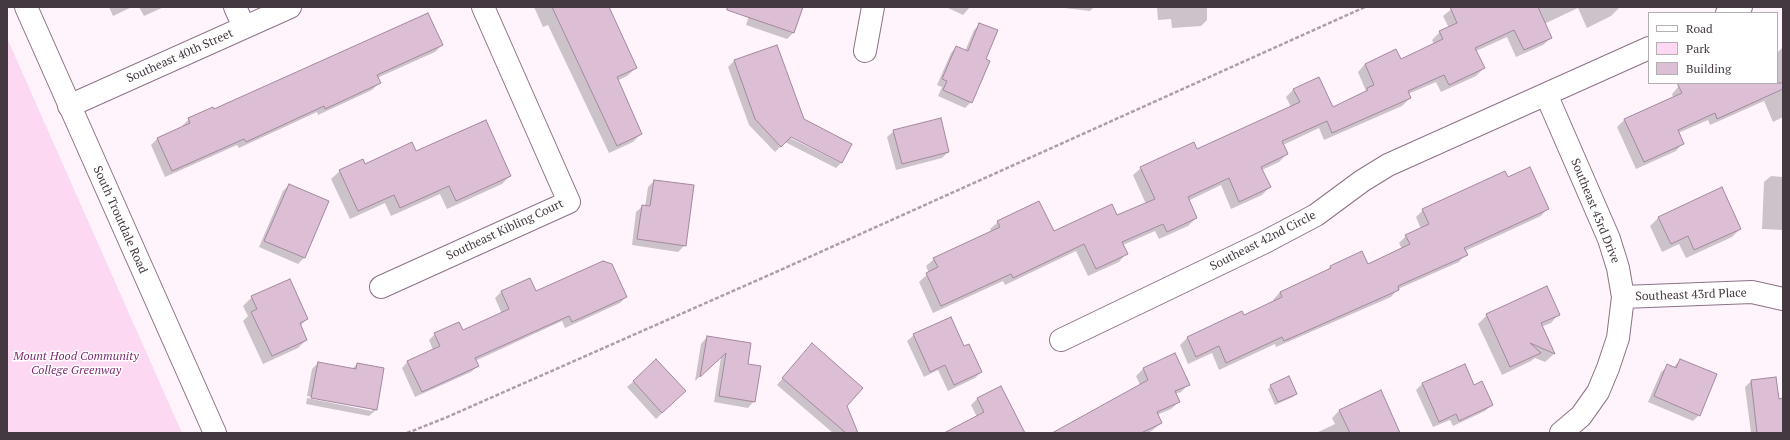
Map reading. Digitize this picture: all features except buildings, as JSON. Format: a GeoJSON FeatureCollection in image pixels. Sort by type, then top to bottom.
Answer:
{"type":"FeatureCollection","features":[{"type":"Feature","properties":{"kind":"street","name":"South Troutdale Road"},"geometry":{"type":"LineString","coordinates":[[26,7],[215,433]]}},
{"type":"Feature","properties":{"kind":"street"},"geometry":{"type":"LineString","coordinates":[[235,7],[244,27]]}},
{"type":"Feature","properties":{"kind":"street","name":"Southeast 40th Street"},"geometry":{"type":"LineString","coordinates":[[69,106],[290,7]]}},
{"type":"Feature","properties":{"kind":"street","name":"Southeast Kibling Court"},"geometry":{"type":"LineString","coordinates":[[381,287],[569,202],[483,7]]}},
{"type":"Feature","properties":{"kind":"street"},"geometry":{"type":"LineString","coordinates":[[865,51],[873,7]]}},
{"type":"Feature","properties":{"kind":"street"},"geometry":{"type":"LineString","coordinates":[[1729,12],[1740,7]]}},
{"type":"Feature","properties":{"kind":"street","name":"Southeast 42nd Circle"},"geometry":{"type":"LineString","coordinates":[[1061,340],[1265,242],[1316,215],[1362,181],[1388,165],[1648,48]]}},
{"type":"Feature","properties":{"kind":"street","name":"Southeast 43rd Drive"},"geometry":{"type":"LineString","coordinates":[[1546,94],[1609,239],[1618,268],[1623,297],[1618,338],[1598,392],[1581,416],[1561,433]]}},
{"type":"Feature","properties":{"kind":"street","name":"Southeast 43rd Place"},"geometry":{"type":"LineString","coordinates":[[1623,297],[1752,292],[1783,299]]}},
{"type":"Feature","properties":{"kind":"path"},"geometry":{"type":"LineString","coordinates":[[407,433],[452,415],[790,266],[1365,7]]}},
{"type":"Feature","properties":{"kind":"green space","name":"Mount Hood Community College Greenway"},"geometry":{"type":"Polygon","coordinates":[[[7,38],[182,433],[7,433],[7,38]]]}}]}
